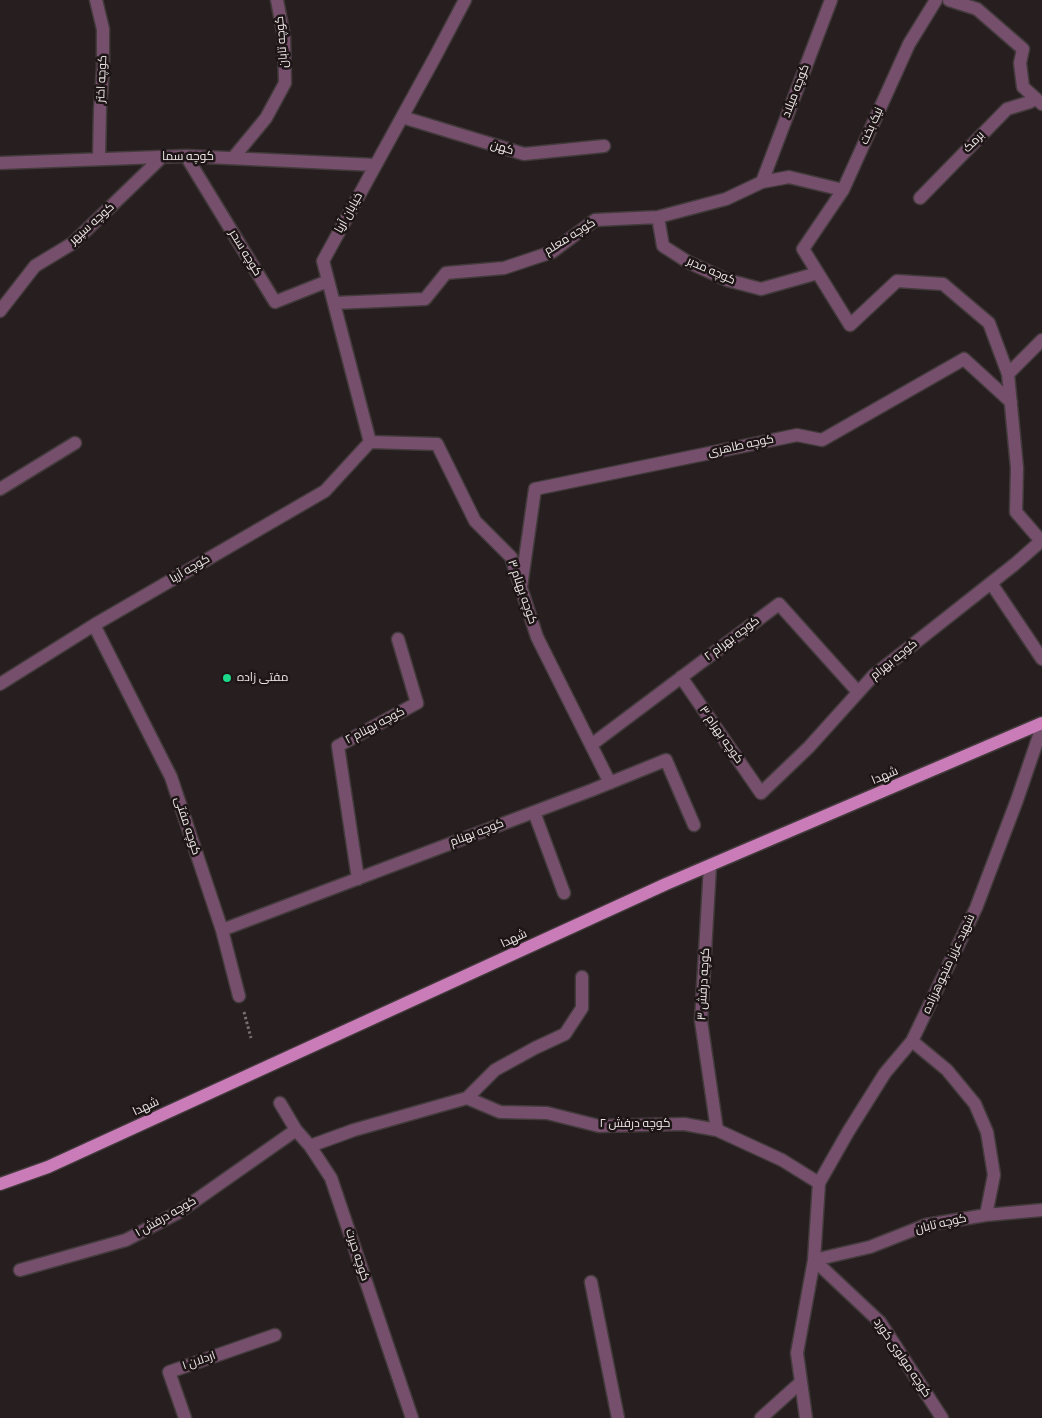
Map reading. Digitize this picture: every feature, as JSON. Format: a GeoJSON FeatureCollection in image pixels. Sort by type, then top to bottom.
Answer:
{"type":"FeatureCollection","features":[{"type":"Feature","properties":{"kind":"main road","name":"شهدا"},"geometry":{"type":"LineString","coordinates":[[0,1184],[48,1168],[666,884],[1042,725]]}},
{"type":"Feature","properties":{"kind":"street","name":"کوچه اختر"},"geometry":{"type":"LineString","coordinates":[[96,0],[103,29],[99,159]]}},
{"type":"Feature","properties":{"kind":"street","name":"کوچه تابان"},"geometry":{"type":"LineString","coordinates":[[233,158],[266,118],[285,83],[284,37],[277,0]]}},
{"type":"Feature","properties":{"kind":"street","name":"خیابان آریا"},"geometry":{"type":"LineString","coordinates":[[370,442],[323,261],[465,0]]}},
{"type":"Feature","properties":{"kind":"street","name":"کوچه میلاد"},"geometry":{"type":"LineString","coordinates":[[762,182],[831,0]]}},
{"type":"Feature","properties":{"kind":"street","name":"نیک بخت"},"geometry":{"type":"LineString","coordinates":[[818,274],[803,249],[843,190],[909,44],[936,0]]}},
{"type":"Feature","properties":{"kind":"street"},"geometry":{"type":"LineString","coordinates":[[949,0],[977,9],[1023,49],[1020,63],[1023,87],[1039,101]]}},
{"type":"Feature","properties":{"kind":"street","name":"برمک"},"geometry":{"type":"LineString","coordinates":[[920,198],[1007,109],[1039,101]]}},
{"type":"Feature","properties":{"kind":"street","name":"کهن"},"geometry":{"type":"LineString","coordinates":[[402,117],[524,154],[604,146]]}},
{"type":"Feature","properties":{"kind":"street","name":"کوچه سما"},"geometry":{"type":"LineString","coordinates":[[0,163],[186,156],[375,165]]}},
{"type":"Feature","properties":{"kind":"street","name":"کوچه سحر"},"geometry":{"type":"LineString","coordinates":[[186,156],[275,302],[328,281]]}},
{"type":"Feature","properties":{"kind":"street","name":"کوچه سپهر"},"geometry":{"type":"LineString","coordinates":[[0,311],[35,266],[73,243],[162,157]]}},
{"type":"Feature","properties":{"kind":"street","name":"کوچه معلم"},"geometry":{"type":"LineString","coordinates":[[334,303],[426,299],[446,273],[504,268],[552,252],[595,220],[658,217],[726,199],[762,182],[789,177],[843,190]]}},
{"type":"Feature","properties":{"kind":"street","name":"کوچه مدبر"},"geometry":{"type":"LineString","coordinates":[[658,217],[663,246],[688,262],[727,280],[761,289],[818,274]]}},
{"type":"Feature","properties":{"kind":"street"},"geometry":{"type":"LineString","coordinates":[[818,274],[850,325],[896,281],[943,284],[989,323],[1008,374],[1017,468],[1016,512],[1042,542]]}},
{"type":"Feature","properties":{"kind":"street"},"geometry":{"type":"LineString","coordinates":[[1008,374],[1042,340]]}},
{"type":"Feature","properties":{"kind":"street","name":"کوچه طاهری"},"geometry":{"type":"LineString","coordinates":[[520,587],[535,489],[797,435],[822,440],[964,359],[1011,402]]}},
{"type":"Feature","properties":{"kind":"street","name":"کوچه بهنام ۳"},"geometry":{"type":"LineString","coordinates":[[370,442],[437,444],[475,521],[511,557],[537,638],[610,783]]}},
{"type":"Feature","properties":{"kind":"street","name":"کوچه آریا"},"geometry":{"type":"LineString","coordinates":[[0,684],[94,625],[325,490],[370,442]]}},
{"type":"Feature","properties":{"kind":"street"},"geometry":{"type":"LineString","coordinates":[[0,489],[75,444]]}},
{"type":"Feature","properties":{"kind":"street","name":"کوچه بهرام"},"geometry":{"type":"LineString","coordinates":[[761,793],[809,747],[873,676],[1042,542]]}},
{"type":"Feature","properties":{"kind":"street"},"geometry":{"type":"LineString","coordinates":[[991,583],[1042,659]]}},
{"type":"Feature","properties":{"kind":"street","name":"کوچه بهرام ۲"},"geometry":{"type":"LineString","coordinates":[[591,745],[779,604],[858,692]]}},
{"type":"Feature","properties":{"kind":"street","name":"کوچه مفتی"},"geometry":{"type":"LineString","coordinates":[[94,625],[171,776],[222,930],[239,996]]}},
{"type":"Feature","properties":{"kind":"street","name":"کوچه بهنام ۲"},"geometry":{"type":"LineString","coordinates":[[358,879],[338,746],[418,703],[398,639]]}},
{"type":"Feature","properties":{"kind":"street","name":"کوچه بهرام ۳"},"geometry":{"type":"LineString","coordinates":[[681,677],[761,793]]}},
{"type":"Feature","properties":{"kind":"street","name":"شهید عزیز منچوهرزاده"},"geometry":{"type":"LineString","coordinates":[[820,1183],[848,1132],[885,1073],[912,1042],[976,908],[1017,800],[1042,725]]}},
{"type":"Feature","properties":{"kind":"street","name":"کوچه بهنام"},"geometry":{"type":"LineString","coordinates":[[222,930],[666,760],[694,825]]}},
{"type":"Feature","properties":{"kind":"street"},"geometry":{"type":"LineString","coordinates":[[534,812],[564,892]]}},
{"type":"Feature","properties":{"kind":"street","name":"کوچه درفش ۳"},"geometry":{"type":"LineString","coordinates":[[710,866],[701,1021],[717,1130]]}},
{"type":"Feature","properties":{"kind":"street"},"geometry":{"type":"LineString","coordinates":[[310,1146],[354,1130],[467,1098],[496,1070],[565,1034],[582,1008],[582,978]]}},
{"type":"Feature","properties":{"kind":"street"},"geometry":{"type":"LineString","coordinates":[[912,1042],[948,1070],[975,1104],[987,1132],[994,1175],[986,1215]]}},
{"type":"Feature","properties":{"kind":"street","name":"کوچه درفش ۲"},"geometry":{"type":"LineString","coordinates":[[467,1098],[500,1112],[547,1113],[599,1126],[684,1124],[717,1130],[782,1160],[820,1183]]}},
{"type":"Feature","properties":{"kind":"street","name":"کوچه حیرت"},"geometry":{"type":"LineString","coordinates":[[280,1102],[296,1130],[310,1146],[332,1178],[412,1418]]}},
{"type":"Feature","properties":{"kind":"street","name":"کوچه درفش ۱"},"geometry":{"type":"LineString","coordinates":[[20,1270],[126,1240],[179,1212],[296,1130]]}},
{"type":"Feature","properties":{"kind":"street"},"geometry":{"type":"LineString","coordinates":[[806,1418],[797,1352],[814,1260],[820,1183]]}},
{"type":"Feature","properties":{"kind":"street","name":"کوچه تابان"},"geometry":{"type":"LineString","coordinates":[[814,1260],[870,1247],[926,1225],[986,1215],[1042,1210]]}},
{"type":"Feature","properties":{"kind":"street","name":"کوچه مولوی کورد"},"geometry":{"type":"LineString","coordinates":[[814,1260],[880,1322],[942,1418]]}},
{"type":"Feature","properties":{"kind":"street"},"geometry":{"type":"LineString","coordinates":[[591,1282],[618,1418]]}},
{"type":"Feature","properties":{"kind":"street","name":"اردلان ۱"},"geometry":{"type":"LineString","coordinates":[[185,1418],[168,1372],[275,1335]]}},
{"type":"Feature","properties":{"kind":"street"},"geometry":{"type":"LineString","coordinates":[[761,1418],[801,1382]]}},
{"type":"Feature","properties":{"kind":"path"},"geometry":{"type":"LineString","coordinates":[[239,996],[252,1038]]}},
{"type":"Feature","properties":{"kind":"place","name":"مفتی زاده"},"geometry":{"type":"Point","coordinates":[227,678]}}]}
